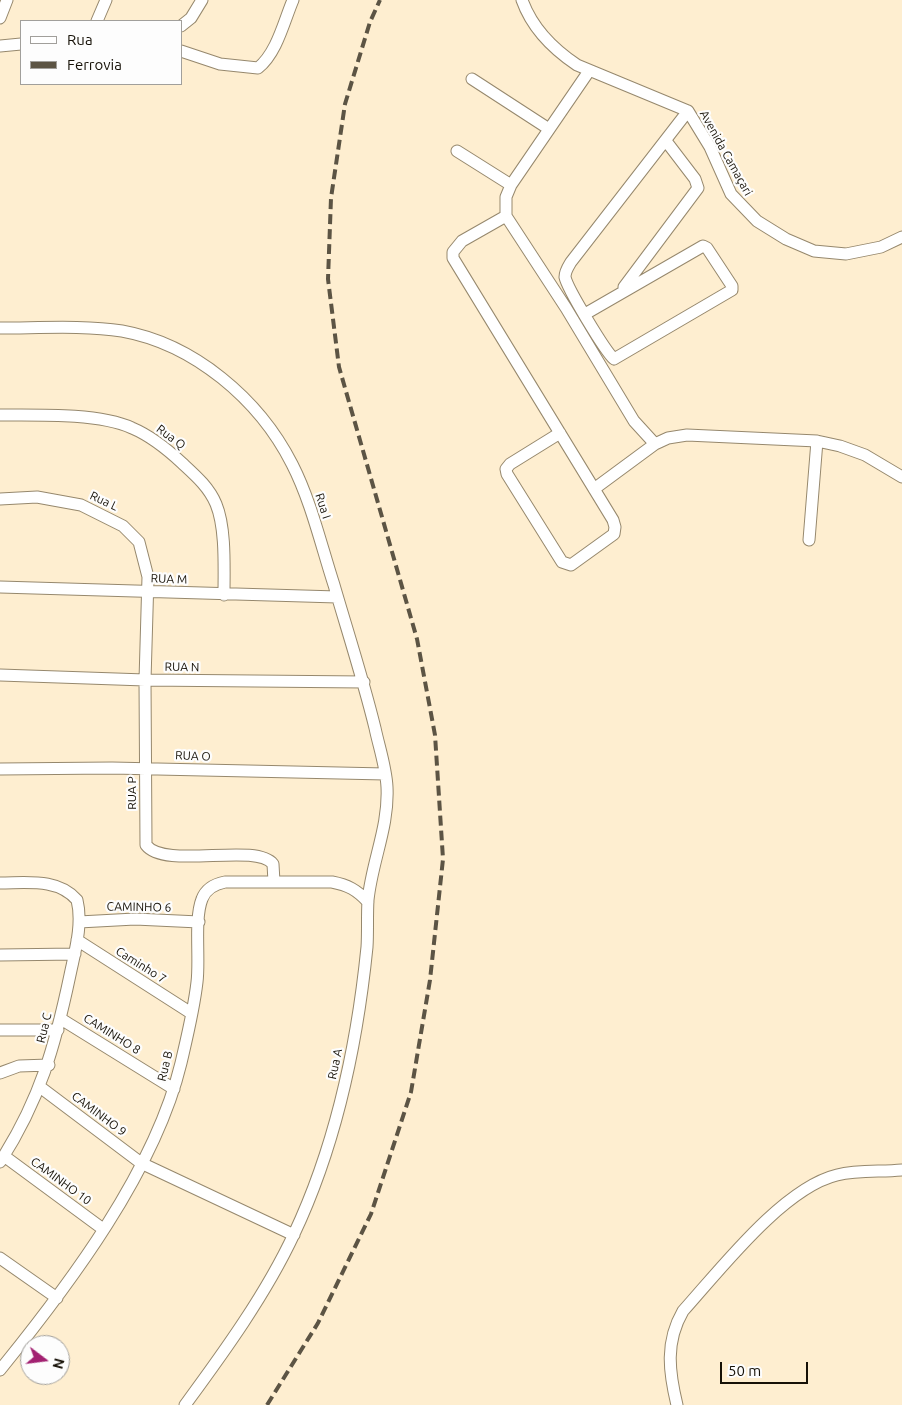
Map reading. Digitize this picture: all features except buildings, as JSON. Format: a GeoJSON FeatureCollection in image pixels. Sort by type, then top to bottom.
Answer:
{"type":"FeatureCollection","features":[{"type":"Feature","properties":{"kind":"street"},"geometry":{"type":"LineString","coordinates":[[0,18],[7,0]]}},
{"type":"Feature","properties":{"kind":"street"},"geometry":{"type":"LineString","coordinates":[[97,20],[106,0]]}},
{"type":"Feature","properties":{"kind":"street"},"geometry":{"type":"LineString","coordinates":[[182,25],[191,18],[202,0]]}},
{"type":"Feature","properties":{"kind":"street"},"geometry":{"type":"LineString","coordinates":[[182,51],[220,64],[258,68],[264,63],[272,50],[293,0]]}},
{"type":"Feature","properties":{"kind":"street","name":"Avenida Camaçari"},"geometry":{"type":"LineString","coordinates":[[522,0],[529,16],[562,55],[589,71],[688,111],[710,147],[731,194],[739,206],[768,229],[803,248],[831,254],[863,252],[902,237]]}},
{"type":"Feature","properties":{"kind":"street"},"geometry":{"type":"LineString","coordinates":[[1,44],[20,44]]}},
{"type":"Feature","properties":{"kind":"street"},"geometry":{"type":"LineString","coordinates":[[589,71],[511,185],[506,197],[506,216],[566,308],[634,421],[655,444]]}},
{"type":"Feature","properties":{"kind":"street"},"geometry":{"type":"LineString","coordinates":[[472,79],[548,129]]}},
{"type":"Feature","properties":{"kind":"street"},"geometry":{"type":"LineString","coordinates":[[585,314],[620,291],[703,246],[707,248],[732,288],[731,292],[616,359],[611,356],[585,314],[565,278],[566,271],[688,111]]}},
{"type":"Feature","properties":{"kind":"street"},"geometry":{"type":"LineString","coordinates":[[620,291],[698,188],[695,179],[666,141]]}},
{"type":"Feature","properties":{"kind":"street"},"geometry":{"type":"LineString","coordinates":[[457,151],[511,185]]}},
{"type":"Feature","properties":{"kind":"street"},"geometry":{"type":"LineString","coordinates":[[506,216],[462,241],[453,252],[453,258],[560,433],[613,520],[614,534],[571,565],[564,564],[507,474],[506,469],[510,464],[560,433]]}},
{"type":"Feature","properties":{"kind":"street","name":"Rua I"},"geometry":{"type":"LineString","coordinates":[[0,328],[121,331],[177,350],[203,364],[232,386],[263,421],[292,463],[303,491],[364,682],[385,774],[387,814],[369,897]]}},
{"type":"Feature","properties":{"kind":"street","name":"Rua Q"},"geometry":{"type":"LineString","coordinates":[[0,415],[58,416],[110,421],[131,427],[153,438],[166,448],[196,475],[216,504],[223,553],[224,595]]}},
{"type":"Feature","properties":{"kind":"street"},"geometry":{"type":"LineString","coordinates":[[594,489],[655,444],[668,438],[687,435],[818,442],[854,450],[902,477]]}},
{"type":"Feature","properties":{"kind":"street"},"geometry":{"type":"LineString","coordinates":[[809,540],[818,442]]}},
{"type":"Feature","properties":{"kind":"street","name":"Rua L"},"geometry":{"type":"LineString","coordinates":[[0,499],[37,497],[68,502],[96,511],[123,526],[136,538],[142,550],[148,577],[148,592]]}},
{"type":"Feature","properties":{"kind":"street","name":"RUA M"},"geometry":{"type":"LineString","coordinates":[[0,587],[337,597]]}},
{"type":"Feature","properties":{"kind":"street","name":"RUA P"},"geometry":{"type":"LineString","coordinates":[[148,592],[144,680],[146,841],[151,850],[172,856],[225,855],[266,859],[273,864],[274,882]]}},
{"type":"Feature","properties":{"kind":"street","name":"RUA N"},"geometry":{"type":"LineString","coordinates":[[0,675],[144,680],[364,682]]}},
{"type":"Feature","properties":{"kind":"street","name":"RUA O"},"geometry":{"type":"LineString","coordinates":[[0,769],[146,768],[385,774]]}},
{"type":"Feature","properties":{"kind":"street","name":"Rua B"},"geometry":{"type":"LineString","coordinates":[[0,1370],[57,1298],[103,1229],[141,1163],[174,1089],[197,982],[199,922],[202,899],[207,890],[215,884],[225,882],[346,885],[369,897]]}},
{"type":"Feature","properties":{"kind":"street","name":"Rua C"},"geometry":{"type":"LineString","coordinates":[[0,883],[54,885],[64,888],[77,900],[79,922],[75,954],[49,1065],[40,1087],[2,1159]]}},
{"type":"Feature","properties":{"kind":"street","name":"Rua A"},"geometry":{"type":"LineString","coordinates":[[185,1405],[232,1340],[294,1235],[324,1157],[342,1100],[353,1046],[367,945],[369,897]]}},
{"type":"Feature","properties":{"kind":"street","name":"CAMINHO 6"},"geometry":{"type":"LineString","coordinates":[[79,922],[135,919],[199,922]]}},
{"type":"Feature","properties":{"kind":"street","name":"Caminho 7"},"geometry":{"type":"LineString","coordinates":[[77,940],[191,1013]]}},
{"type":"Feature","properties":{"kind":"street"},"geometry":{"type":"LineString","coordinates":[[0,954],[75,954]]}},
{"type":"Feature","properties":{"kind":"street"},"geometry":{"type":"LineString","coordinates":[[0,1030],[60,1024]]}},
{"type":"Feature","properties":{"kind":"street","name":"CAMINHO 8"},"geometry":{"type":"LineString","coordinates":[[60,1024],[174,1089]]}},
{"type":"Feature","properties":{"kind":"street"},"geometry":{"type":"LineString","coordinates":[[0,1074],[19,1066],[49,1065]]}},
{"type":"Feature","properties":{"kind":"street","name":"CAMINHO 9"},"geometry":{"type":"LineString","coordinates":[[40,1087],[141,1163]]}},
{"type":"Feature","properties":{"kind":"street","name":"CAMINHO 10"},"geometry":{"type":"LineString","coordinates":[[2,1159],[103,1229]]}},
{"type":"Feature","properties":{"kind":"street"},"geometry":{"type":"LineString","coordinates":[[141,1163],[294,1235]]}},
{"type":"Feature","properties":{"kind":"street"},"geometry":{"type":"LineString","coordinates":[[677,1405],[669,1351],[677,1321],[683,1311],[775,1211],[805,1189],[835,1175],[902,1170]]}},
{"type":"Feature","properties":{"kind":"street"},"geometry":{"type":"LineString","coordinates":[[0,1258],[57,1298]]}},
{"type":"Feature","properties":{"kind":"railway"},"geometry":{"type":"LineString","coordinates":[[267,1405],[318,1323],[371,1214],[411,1092],[430,980],[443,859],[435,735],[417,639],[339,367],[328,279],[331,198],[345,104],[370,22],[380,0]]}}]}
